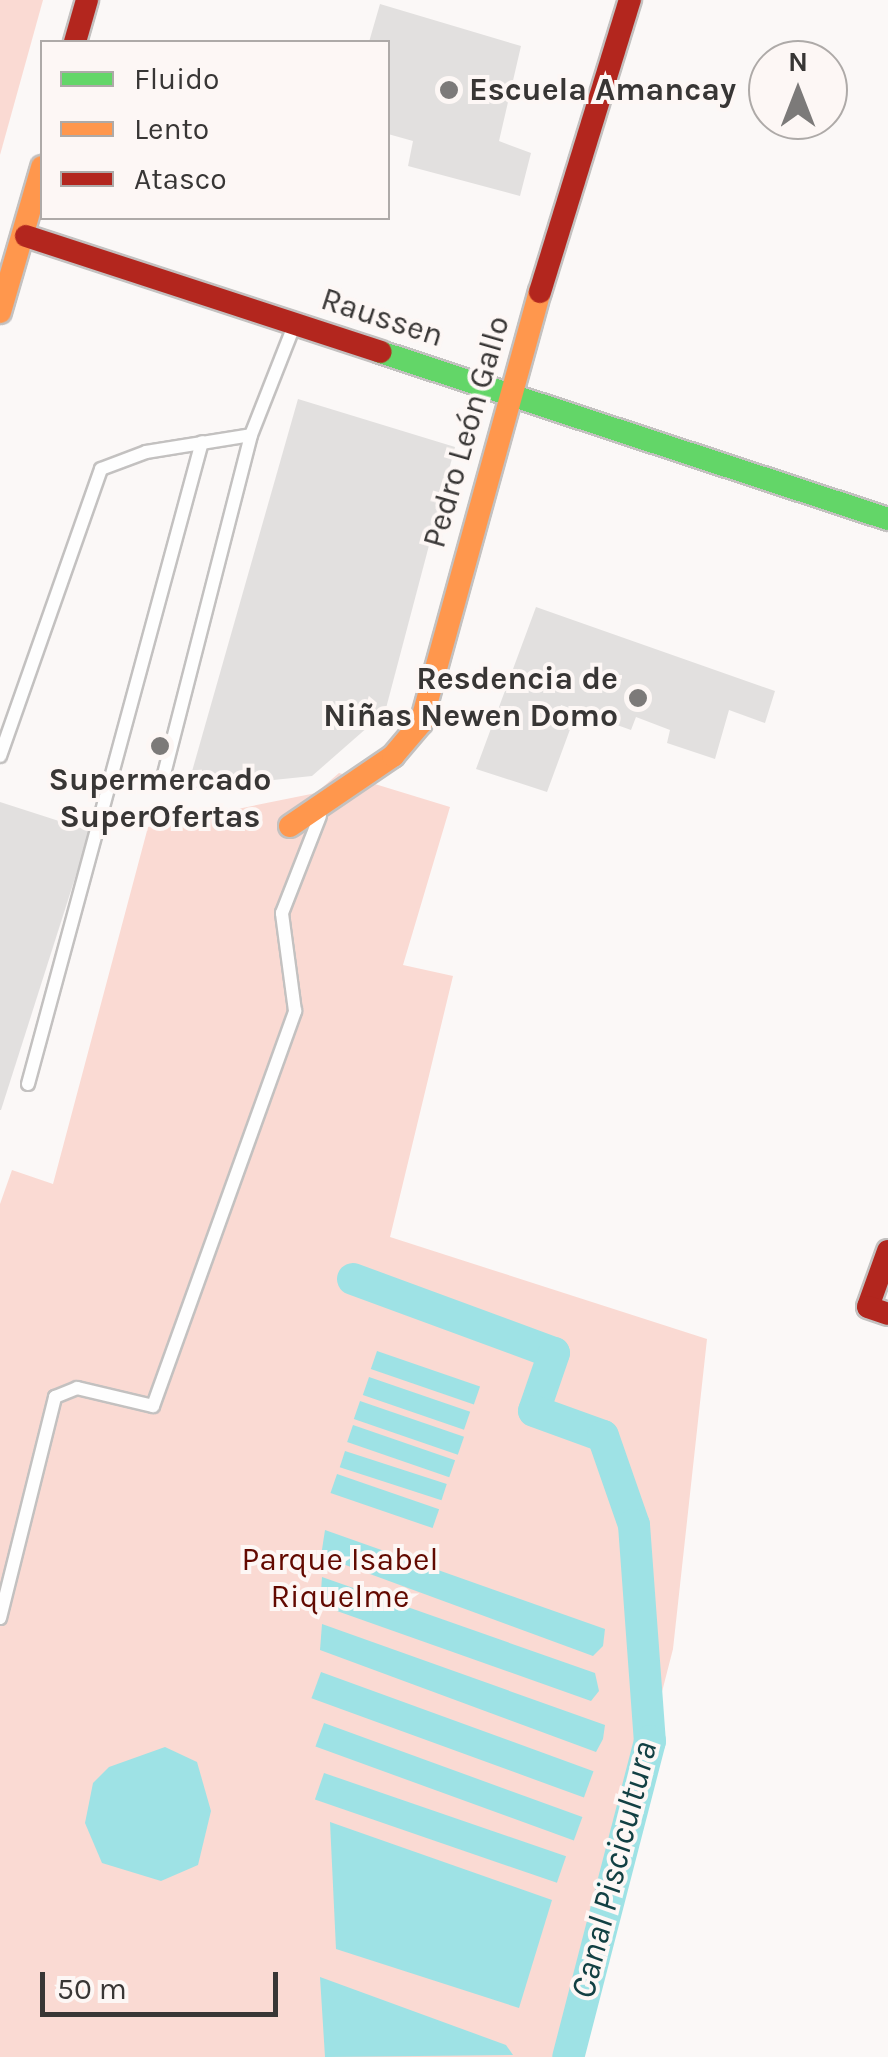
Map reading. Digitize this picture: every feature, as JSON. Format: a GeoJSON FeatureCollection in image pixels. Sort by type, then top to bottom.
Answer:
{"type":"FeatureCollection","features":[{"type":"Feature","properties":{"kind":"main road"},"geometry":{"type":"LineString","coordinates":[[76,40],[87,0]]}},
{"type":"Feature","properties":{"kind":"main road","name":"Pedro León Gallo"},"geometry":{"type":"LineString","coordinates":[[290,826],[322,809],[393,756],[422,723],[508,394],[630,0]]}},
{"type":"Feature","properties":{"kind":"main road"},"geometry":{"type":"LineString","coordinates":[[0,312],[26,236],[40,176]]}},
{"type":"Feature","properties":{"kind":"main road","name":"Raussen"},"geometry":{"type":"LineString","coordinates":[[26,236],[888,519]]}},
{"type":"Feature","properties":{"kind":"main road"},"geometry":{"type":"LineString","coordinates":[[878,1311],[888,1251]]}},
{"type":"Feature","properties":{"kind":"lane"},"geometry":{"type":"LineString","coordinates":[[162,778],[250,435],[295,324]]}},
{"type":"Feature","properties":{"kind":"lane"},"geometry":{"type":"LineString","coordinates":[[0,756],[101,469],[202,442],[250,435]]}},
{"type":"Feature","properties":{"kind":"lane"},"geometry":{"type":"LineString","coordinates":[[28,1084],[202,442]]}},
{"type":"Feature","properties":{"kind":"lane"},"geometry":{"type":"LineString","coordinates":[[0,1618],[55,1397],[77,1388],[152,1406],[295,1011],[282,913],[322,809]]}},
{"type":"Feature","properties":{"kind":"green space"},"geometry":{"type":"Polygon","coordinates":[[[0,0],[43,0],[0,155],[0,0]]]}},
{"type":"Feature","properties":{"kind":"green space","name":"Parque Isabel Riquelme"},"geometry":{"type":"Polygon","coordinates":[[[339,773],[450,807],[403,965],[453,976],[390,1237],[707,1339],[673,1649],[568,2057],[0,2057],[0,1204],[12,1170],[53,1184],[148,827],[316,793],[339,773]]]}},
{"type":"Feature","properties":{"kind":"water"},"geometry":{"type":"Polygon","coordinates":[[[377,1351],[480,1386],[474,1404],[371,1369],[377,1351]]]}},
{"type":"Feature","properties":{"kind":"water"},"geometry":{"type":"Polygon","coordinates":[[[369,1377],[470,1412],[464,1430],[363,1395],[369,1377]]]}},
{"type":"Feature","properties":{"kind":"water"},"geometry":{"type":"Polygon","coordinates":[[[360,1401],[464,1437],[458,1455],[354,1419],[360,1401]]]}},
{"type":"Feature","properties":{"kind":"water"},"geometry":{"type":"Polygon","coordinates":[[[353,1425],[455,1460],[449,1477],[347,1442],[353,1425]]]}},
{"type":"Feature","properties":{"kind":"water"},"geometry":{"type":"Polygon","coordinates":[[[345,1451],[447,1484],[442,1500],[340,1467],[345,1451]]]}},
{"type":"Feature","properties":{"kind":"water"},"geometry":{"type":"Polygon","coordinates":[[[337,1474],[439,1509],[433,1528],[330,1493],[337,1474]]]}},
{"type":"Feature","properties":{"kind":"water"},"geometry":{"type":"Polygon","coordinates":[[[325,1530],[605,1629],[603,1646],[593,1656],[321,1556],[325,1530]]]}},
{"type":"Feature","properties":{"kind":"water"},"geometry":{"type":"Polygon","coordinates":[[[322,1577],[595,1673],[599,1691],[591,1701],[320,1605],[322,1577]]]}},
{"type":"Feature","properties":{"kind":"water"},"geometry":{"type":"Polygon","coordinates":[[[322,1624],[605,1725],[603,1739],[596,1752],[320,1650],[322,1624]]]}},
{"type":"Feature","properties":{"kind":"water"},"geometry":{"type":"Polygon","coordinates":[[[321,1672],[594,1771],[584,1797],[311,1698],[321,1672]]]}},
{"type":"Feature","properties":{"kind":"water"},"geometry":{"type":"Polygon","coordinates":[[[324,1723],[582,1817],[574,1841],[315,1746],[324,1723]]]}},
{"type":"Feature","properties":{"kind":"water"},"geometry":{"type":"Polygon","coordinates":[[[165,1747],[197,1762],[211,1811],[198,1865],[161,1881],[102,1863],[85,1823],[93,1783],[109,1767],[165,1747]]]}},
{"type":"Feature","properties":{"kind":"water"},"geometry":{"type":"Polygon","coordinates":[[[324,1773],[566,1856],[557,1883],[315,1799],[324,1773]]]}},
{"type":"Feature","properties":{"kind":"water"},"geometry":{"type":"Polygon","coordinates":[[[330,1822],[552,1900],[519,2008],[336,1949],[330,1822]]]}},
{"type":"Feature","properties":{"kind":"water"},"geometry":{"type":"Polygon","coordinates":[[[320,1977],[506,2045],[513,2055],[325,2057],[320,1977]]]}},
{"type":"Feature","properties":{"kind":"building","name":"Escuela Amancay"},"geometry":{"type":"Polygon","coordinates":[[[380,4],[521,46],[499,141],[531,153],[520,196],[408,166],[413,141],[390,135],[390,40],[370,40],[380,4]]]}},
{"type":"Feature","properties":{"kind":"building"},"geometry":{"type":"Polygon","coordinates":[[[298,399],[455,447],[385,712],[312,776],[187,789],[298,399]]]}},
{"type":"Feature","properties":{"kind":"building","name":"Resdencia de Niñas Newen Domo"},"geometry":{"type":"Polygon","coordinates":[[[536,607],[775,691],[765,723],[729,710],[715,759],[667,743],[670,730],[636,717],[631,730],[561,705],[556,718],[572,724],[547,792],[476,769],[536,607]]]}},
{"type":"Feature","properties":{"kind":"building"},"geometry":{"type":"Polygon","coordinates":[[[0,802],[90,831],[1,1110],[0,1110],[0,802]]]}},
{"type":"Feature","properties":{"kind":"waterway","name":"Canal Piscicultura"},"geometry":{"type":"LineString","coordinates":[[353,1279],[554,1353],[534,1411],[603,1436],[634,1525],[650,1741],[568,2057]]}},
{"type":"Feature","properties":{"kind":"traffic: fast"},"geometry":{"type":"LineString","coordinates":[[380,352],[888,519]]}},
{"type":"Feature","properties":{"kind":"traffic: slow"},"geometry":{"type":"LineString","coordinates":[[0,312],[40,174]]}},
{"type":"Feature","properties":{"kind":"traffic: slow"},"geometry":{"type":"LineString","coordinates":[[290,826],[393,756],[421,723],[540,292]]}},
{"type":"Feature","properties":{"kind":"traffic: jam"},"geometry":{"type":"LineString","coordinates":[[76,40],[87,0]]}},
{"type":"Feature","properties":{"kind":"traffic: jam"},"geometry":{"type":"LineString","coordinates":[[540,292],[630,0]]}},
{"type":"Feature","properties":{"kind":"traffic: jam"},"geometry":{"type":"LineString","coordinates":[[26,236],[380,352]]}},
{"type":"Feature","properties":{"kind":"traffic: jam"},"geometry":{"type":"LineString","coordinates":[[888,1251],[868,1307],[888,1314]]}},
{"type":"Feature","properties":{"kind":"place","name":"Escuela Amancay"},"geometry":{"type":"Point","coordinates":[449,90]}},
{"type":"Feature","properties":{"kind":"place","name":"Resdencia de Niñas Newen Domo"},"geometry":{"type":"Point","coordinates":[638,698]}},
{"type":"Feature","properties":{"kind":"place","name":"Supermercado SuperOfertas"},"geometry":{"type":"Point","coordinates":[160,746]}}]}
